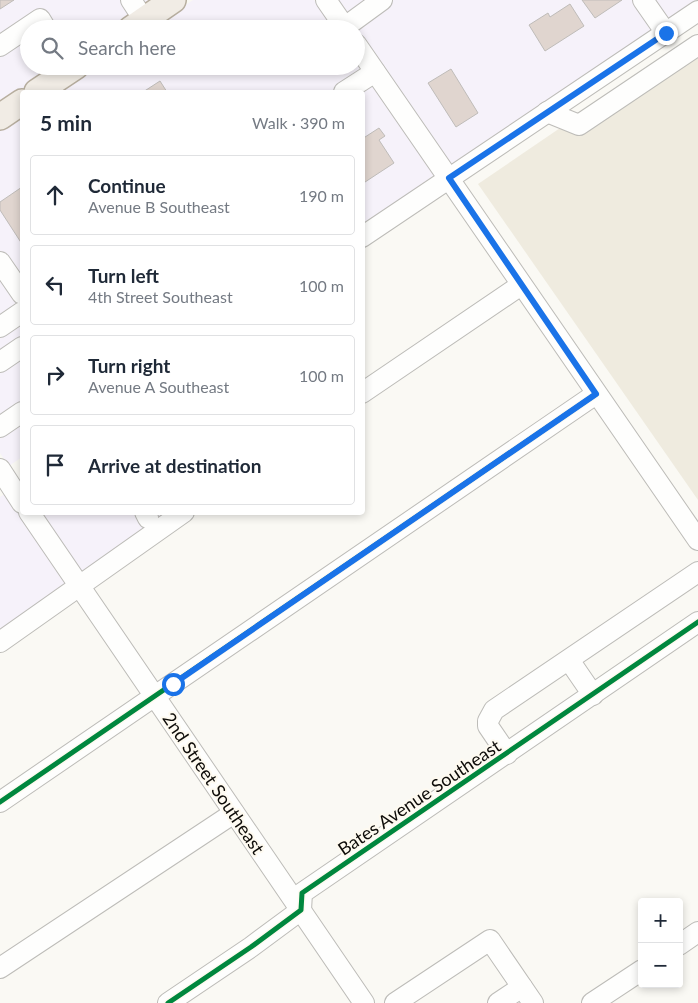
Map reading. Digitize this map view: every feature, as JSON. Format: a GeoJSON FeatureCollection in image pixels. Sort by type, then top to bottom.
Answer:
{"type":"FeatureCollection","features":[{"type":"Feature","properties":{"kind":"main road"},"geometry":{"type":"LineString","coordinates":[[136,16],[174,0]]}},
{"type":"Feature","properties":{"kind":"main road"},"geometry":{"type":"LineString","coordinates":[[40,90],[61,75]]}},
{"type":"Feature","properties":{"kind":"main road"},"geometry":{"type":"LineString","coordinates":[[0,117],[20,103]]}},
{"type":"Feature","properties":{"kind":"street"},"geometry":{"type":"LineString","coordinates":[[326,0],[340,20]]}},
{"type":"Feature","properties":{"kind":"street"},"geometry":{"type":"LineString","coordinates":[[356,20],[382,0]]}},
{"type":"Feature","properties":{"kind":"street"},"geometry":{"type":"LineString","coordinates":[[643,0],[666,33]]}},
{"type":"Feature","properties":{"kind":"street"},"geometry":{"type":"LineString","coordinates":[[365,235],[698,11]]}},
{"type":"Feature","properties":{"kind":"street"},"geometry":{"type":"LineString","coordinates":[[0,46],[20,32]]}},
{"type":"Feature","properties":{"kind":"street"},"geometry":{"type":"LineString","coordinates":[[547,112],[579,124],[698,45]]}},
{"type":"Feature","properties":{"kind":"street"},"geometry":{"type":"LineString","coordinates":[[365,57],[596,394],[696,533]]}},
{"type":"Feature","properties":{"kind":"street"},"geometry":{"type":"LineString","coordinates":[[347,90],[375,72]]}},
{"type":"Feature","properties":{"kind":"street"},"geometry":{"type":"LineString","coordinates":[[0,262],[20,291]]}},
{"type":"Feature","properties":{"kind":"street"},"geometry":{"type":"LineString","coordinates":[[365,391],[522,284]]}},
{"type":"Feature","properties":{"kind":"street"},"geometry":{"type":"LineString","coordinates":[[0,327],[20,313]]}},
{"type":"Feature","properties":{"kind":"street"},"geometry":{"type":"LineString","coordinates":[[0,362],[20,348]]}},
{"type":"Feature","properties":{"kind":"street"},"geometry":{"type":"LineString","coordinates":[[0,802],[596,394]]}},
{"type":"Feature","properties":{"kind":"street"},"geometry":{"type":"LineString","coordinates":[[0,427],[20,413]]}},
{"type":"Feature","properties":{"kind":"street"},"geometry":{"type":"LineString","coordinates":[[7,476],[20,499]]}},
{"type":"Feature","properties":{"kind":"street","name":"2nd Street Southeast"},"geometry":{"type":"LineString","coordinates":[[31,515],[364,1003]]}},
{"type":"Feature","properties":{"kind":"street"},"geometry":{"type":"LineString","coordinates":[[0,642],[180,515]]}},
{"type":"Feature","properties":{"kind":"street"},"geometry":{"type":"LineString","coordinates":[[507,754],[488,726],[490,716],[494,710],[698,572]]}},
{"type":"Feature","properties":{"kind":"street","name":"Bates Avenue Southeast"},"geometry":{"type":"LineString","coordinates":[[301,910],[302,893],[698,622]]}},
{"type":"Feature","properties":{"kind":"street"},"geometry":{"type":"LineString","coordinates":[[569,660],[593,695]]}},
{"type":"Feature","properties":{"kind":"street"},"geometry":{"type":"LineString","coordinates":[[0,968],[234,813]]}},
{"type":"Feature","properties":{"kind":"street"},"geometry":{"type":"LineString","coordinates":[[168,1003],[251,947],[301,910]]}},
{"type":"Feature","properties":{"kind":"street"},"geometry":{"type":"LineString","coordinates":[[682,943],[698,932]]}},
{"type":"Feature","properties":{"kind":"street"},"geometry":{"type":"LineString","coordinates":[[395,1003],[416,997],[490,940],[528,995],[498,1003]]}},
{"type":"Feature","properties":{"kind":"street"},"geometry":{"type":"LineString","coordinates":[[592,1003],[638,973]]}},
{"type":"Feature","properties":{"kind":"shaded area"},"geometry":{"type":"Polygon","coordinates":[[[0,0],[156,0],[126,20],[20,20],[20,75],[44,75],[0,105],[0,0]]]}},
{"type":"Feature","properties":{"kind":"shaded area"},"geometry":{"type":"Polygon","coordinates":[[[193,0],[314,0],[328,20],[163,20],[193,0]]]}},
{"type":"Feature","properties":{"kind":"shaded area"},"geometry":{"type":"Polygon","coordinates":[[[336,0],[696,0],[451,165],[365,42],[365,20],[350,20],[336,0]]]}},
{"type":"Feature","properties":{"kind":"shaded area"},"geometry":{"type":"Polygon","coordinates":[[[698,34],[698,500],[478,184],[698,34]]]}},
{"type":"Feature","properties":{"kind":"shaded area"},"geometry":{"type":"Polygon","coordinates":[[[365,74],[435,175],[365,224],[365,90],[59,90],[82,75],[365,74]]]}},
{"type":"Feature","properties":{"kind":"shaded area"},"geometry":{"type":"Polygon","coordinates":[[[20,116],[20,458],[9,466],[0,453],[0,130],[20,116]]]}},
{"type":"Feature","properties":{"kind":"shaded area"},"geometry":{"type":"Polygon","coordinates":[[[5,494],[70,589],[0,636],[0,497],[5,494]]]}},
{"type":"Feature","properties":{"kind":"shaded area"},"geometry":{"type":"Polygon","coordinates":[[[41,515],[181,515],[85,579],[41,515]]]}},
{"type":"Feature","properties":{"kind":"building"},"geometry":{"type":"Polygon","coordinates":[[[0,0],[14,0],[0,9],[0,0]]]}},
{"type":"Feature","properties":{"kind":"building"},"geometry":{"type":"Polygon","coordinates":[[[582,0],[622,0],[595,18],[582,0]]]}},
{"type":"Feature","properties":{"kind":"building"},"geometry":{"type":"Polygon","coordinates":[[[570,4],[584,26],[545,51],[529,25],[548,13],[550,17],[570,4]]]}},
{"type":"Feature","properties":{"kind":"building"},"geometry":{"type":"Polygon","coordinates":[[[451,69],[478,113],[456,127],[428,83],[451,69]]]}},
{"type":"Feature","properties":{"kind":"building"},"geometry":{"type":"Polygon","coordinates":[[[160,81],[166,90],[146,90],[160,81]]]}},
{"type":"Feature","properties":{"kind":"building"},"geometry":{"type":"Polygon","coordinates":[[[379,128],[385,136],[379,140],[394,163],[365,182],[365,137],[379,128]]]}},
{"type":"Feature","properties":{"kind":"building"},"geometry":{"type":"Polygon","coordinates":[[[20,188],[20,241],[0,210],[0,202],[20,188]]]}},
{"type":"Feature","properties":{"kind":"cycle path"},"geometry":{"type":"LineString","coordinates":[[0,802],[596,394]]}},
{"type":"Feature","properties":{"kind":"cycle path"},"geometry":{"type":"LineString","coordinates":[[168,1003],[251,947],[301,910],[302,893],[698,622]]}},
{"type":"Feature","properties":{"kind":"route"},"geometry":{"type":"LineString","coordinates":[[173,684],[596,394],[449,178],[666,33]]}}]}
